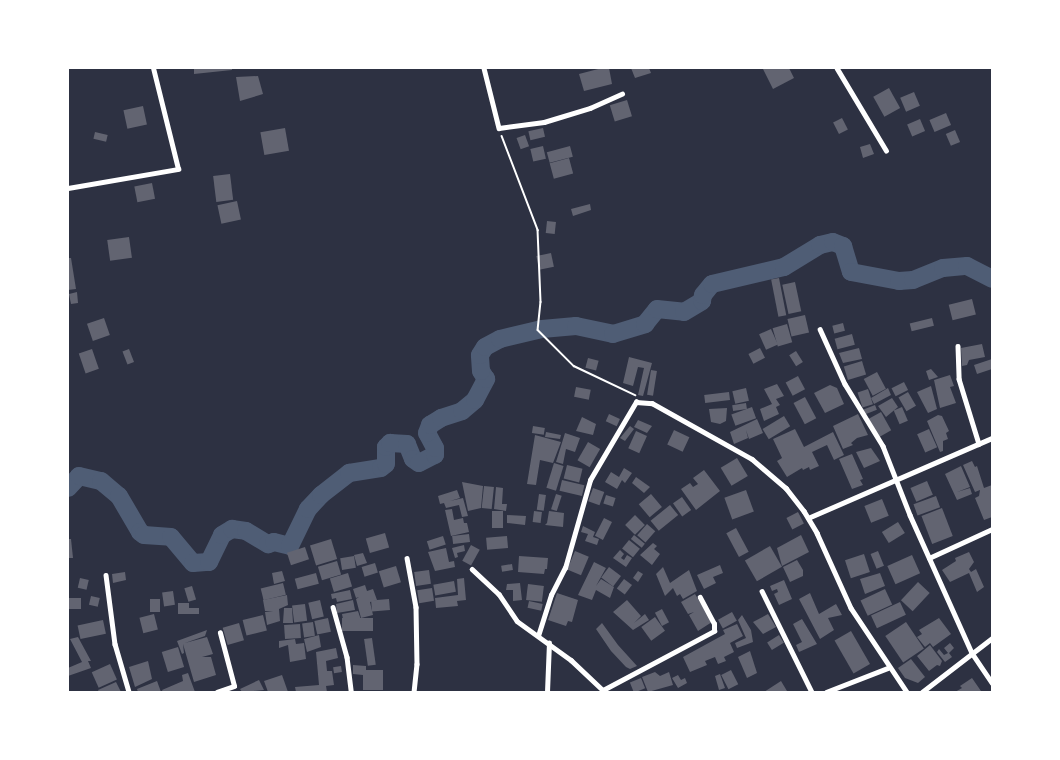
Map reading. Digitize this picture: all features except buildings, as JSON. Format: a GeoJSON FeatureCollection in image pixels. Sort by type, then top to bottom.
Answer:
{"type":"FeatureCollection","features":[{"type":"Feature","properties":{"kind":"street"},"geometry":{"type":"LineString","coordinates":[[68,188],[178,169],[153,68]]}},
{"type":"Feature","properties":{"kind":"street"},"geometry":{"type":"LineString","coordinates":[[484,68],[498,128],[553,119],[590,108],[622,94]]}},
{"type":"Feature","properties":{"kind":"street"},"geometry":{"type":"LineString","coordinates":[[837,68],[885,150]]}},
{"type":"Feature","properties":{"kind":"street"},"geometry":{"type":"LineString","coordinates":[[820,329],[845,384],[882,446],[972,653],[993,683]]}},
{"type":"Feature","properties":{"kind":"street"},"geometry":{"type":"LineString","coordinates":[[958,346],[959,379],[979,444]]}},
{"type":"Feature","properties":{"kind":"street"},"geometry":{"type":"LineString","coordinates":[[538,636],[550,595],[565,568],[590,480],[636,402],[652,403],[752,459],[786,488],[808,518],[851,608],[888,668],[907,693]]}},
{"type":"Feature","properties":{"kind":"street"},"geometry":{"type":"LineString","coordinates":[[808,518],[993,438]]}},
{"type":"Feature","properties":{"kind":"street"},"geometry":{"type":"LineString","coordinates":[[929,558],[993,529]]}},
{"type":"Feature","properties":{"kind":"street"},"geometry":{"type":"LineString","coordinates":[[406,558],[416,607],[417,664],[414,693]]}},
{"type":"Feature","properties":{"kind":"street"},"geometry":{"type":"LineString","coordinates":[[472,569],[499,594],[517,621],[549,644],[604,691],[714,631],[714,624],[700,598]]}},
{"type":"Feature","properties":{"kind":"street"},"geometry":{"type":"LineString","coordinates":[[106,575],[115,644],[129,693]]}},
{"type":"Feature","properties":{"kind":"street"},"geometry":{"type":"LineString","coordinates":[[762,591],[812,693]]}},
{"type":"Feature","properties":{"kind":"street"},"geometry":{"type":"LineString","coordinates":[[333,607],[346,657],[351,693]]}},
{"type":"Feature","properties":{"kind":"street"},"geometry":{"type":"LineString","coordinates":[[220,633],[236,693]]}},
{"type":"Feature","properties":{"kind":"street"},"geometry":{"type":"LineString","coordinates":[[922,693],[993,638]]}},
{"type":"Feature","properties":{"kind":"street"},"geometry":{"type":"LineString","coordinates":[[548,693],[549,644]]}},
{"type":"Feature","properties":{"kind":"street"},"geometry":{"type":"LineString","coordinates":[[826,693],[888,668]]}},
{"type":"Feature","properties":{"kind":"street"},"geometry":{"type":"LineString","coordinates":[[217,693],[234,686]]}},
{"type":"Feature","properties":{"kind":"path"},"geometry":{"type":"LineString","coordinates":[[498,128],[510,150],[538,230],[541,302],[538,330],[574,366],[652,403]]}},
{"type":"Feature","properties":{"kind":"waterway"},"geometry":{"type":"LineString","coordinates":[[68,488],[79,476],[101,481],[119,496],[140,532],[144,535],[171,537],[193,563],[209,562],[222,535],[232,529],[246,531],[268,544],[274,542],[290,546],[308,509],[321,495],[349,473],[381,468],[386,464],[386,447],[390,443],[407,444],[413,459],[419,463],[435,455],[435,448],[427,433],[430,425],[441,418],[462,411],[475,400],[486,379],[481,371],[480,355],[485,347],[500,339],[542,329],[576,326],[613,334],[645,324],[657,309],[684,312],[702,301],[703,295],[712,284],[784,267],[820,245],[833,242],[843,246],[851,272],[899,281],[913,280],[943,268],[967,266],[992,279]]}}]}
